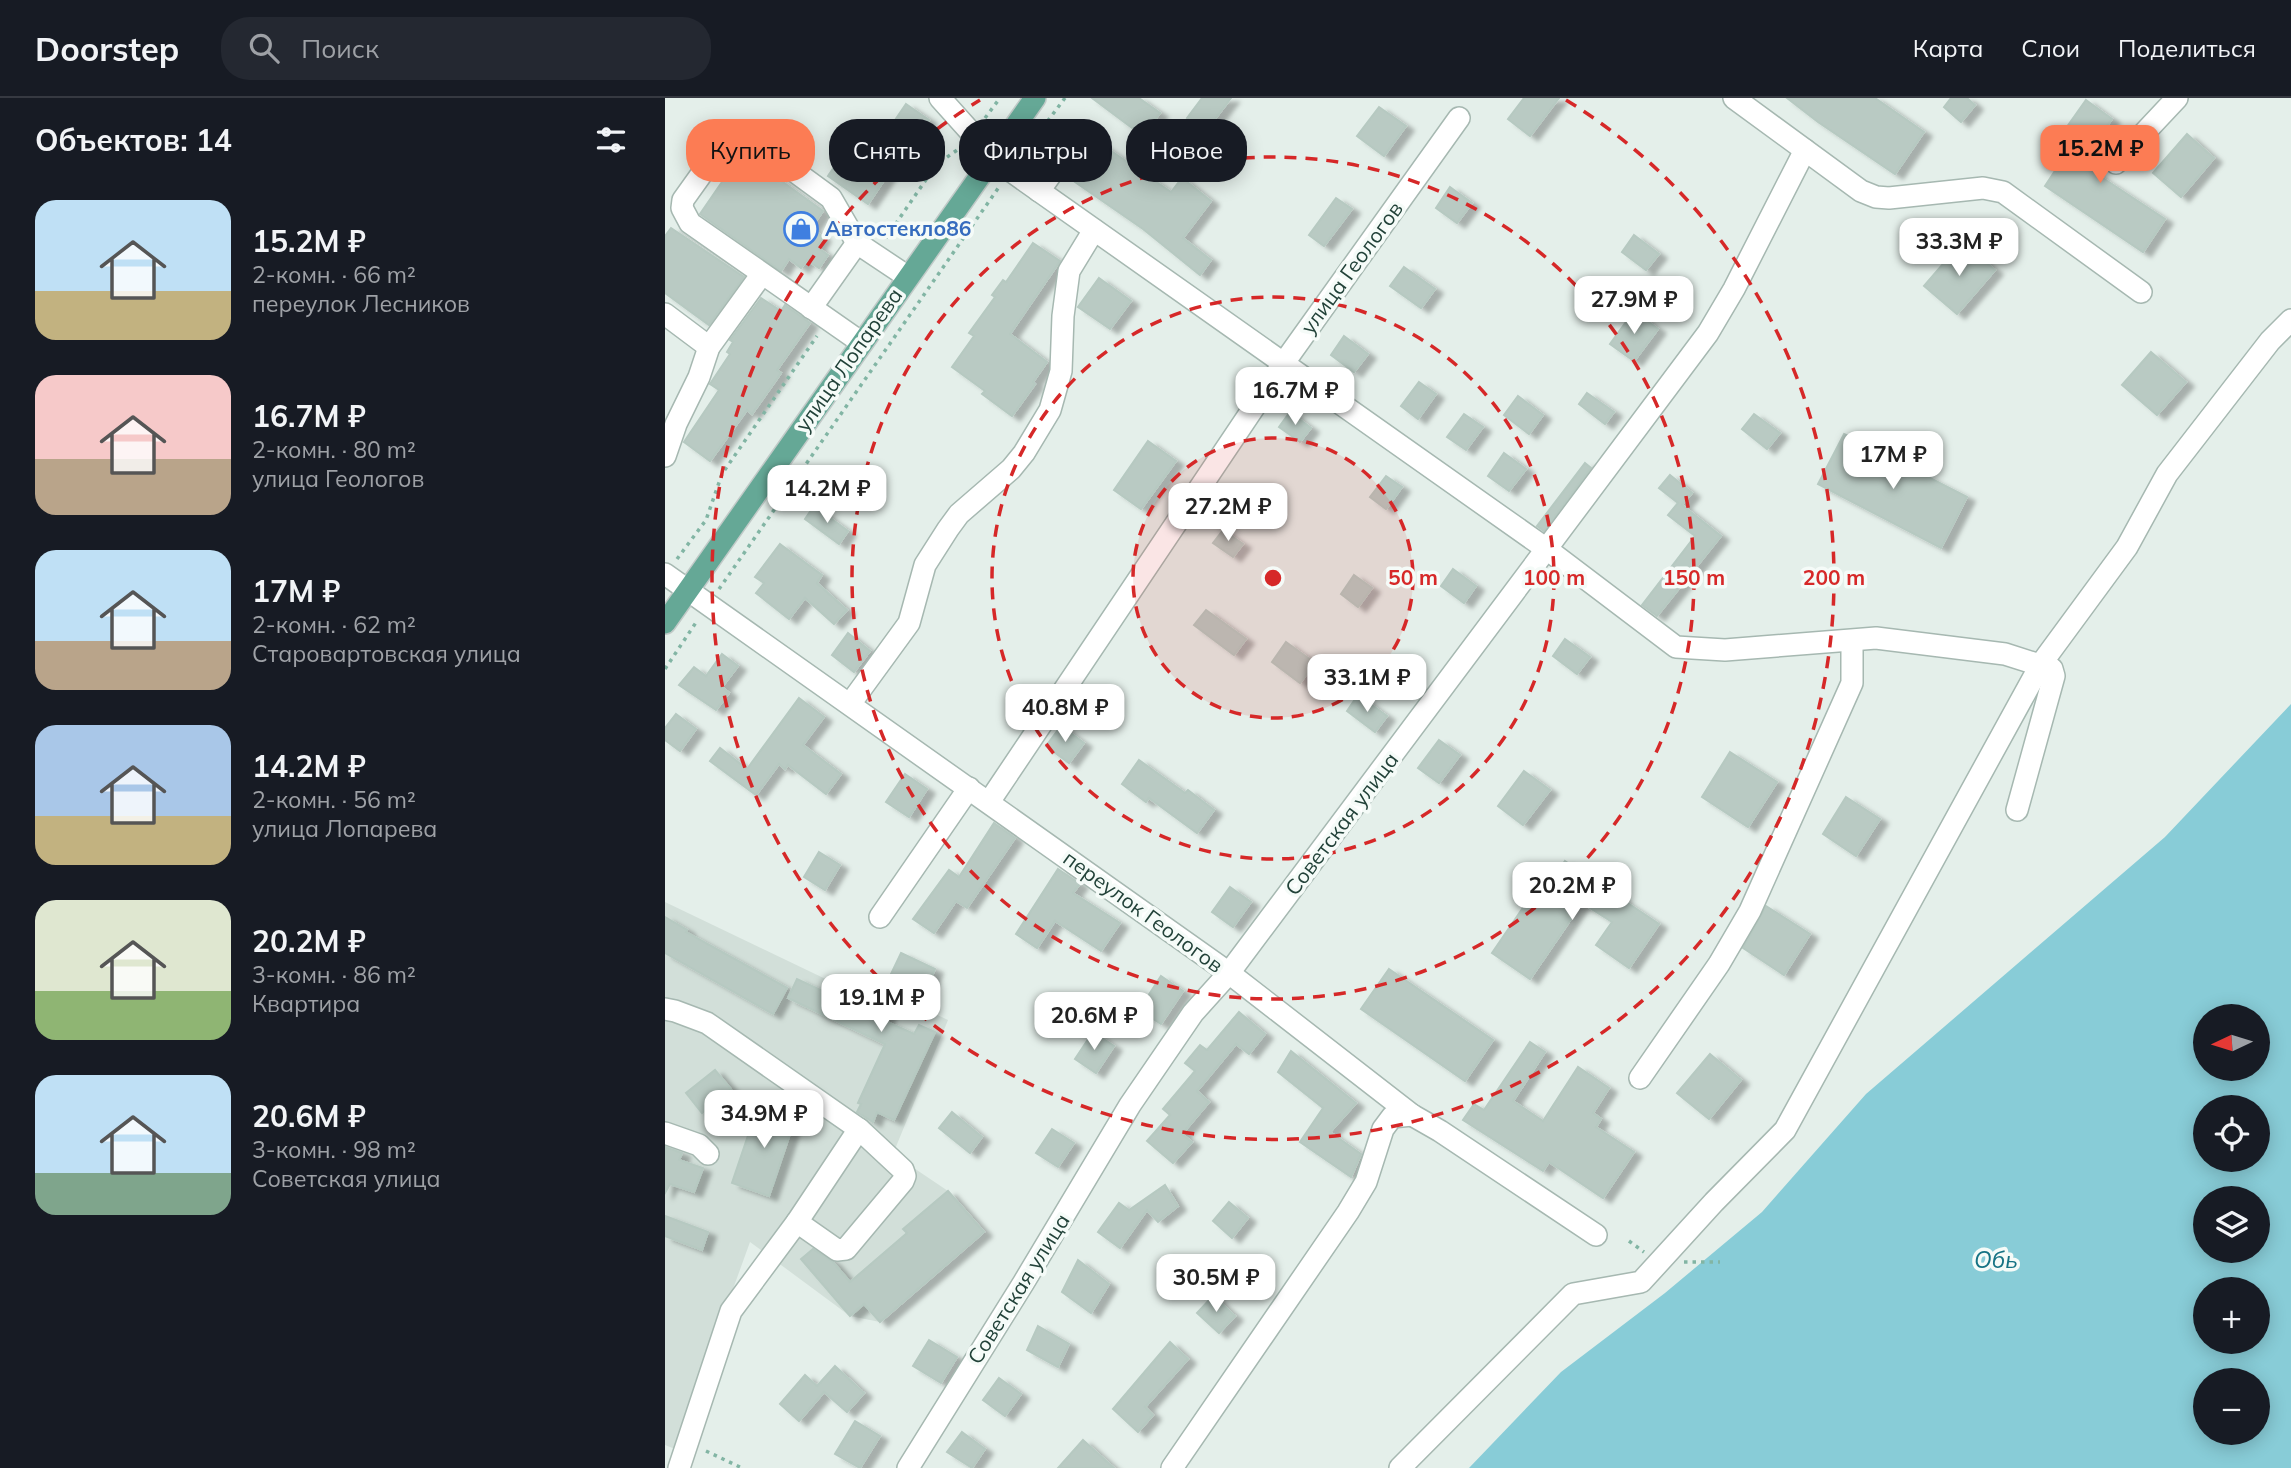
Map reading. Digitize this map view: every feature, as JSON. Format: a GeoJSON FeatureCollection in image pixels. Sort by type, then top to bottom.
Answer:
{"type":"FeatureCollection","features":[{"type":"Feature","properties":{"kind":"main road","name":"улица Лопарева"},"geometry":{"type":"LineString","coordinates":[[1020,119],[1035,98]]}},
{"type":"Feature","properties":{"kind":"main road","name":"улица Лопарева"},"geometry":{"type":"LineString","coordinates":[[665,623],[975,182]]}},
{"type":"Feature","properties":{"kind":"street"},"geometry":{"type":"LineString","coordinates":[[940,98],[959,119]]}},
{"type":"Feature","properties":{"kind":"street"},"geometry":{"type":"LineString","coordinates":[[1734,98],[1861,191],[1876,197],[1983,188],[2003,192],[2141,292]]}},
{"type":"Feature","properties":{"kind":"street"},"geometry":{"type":"LineString","coordinates":[[2116,163],[2177,98]]}},
{"type":"Feature","properties":{"kind":"street","name":"улица Геологов"},"geometry":{"type":"LineString","coordinates":[[989,802],[1283,364],[1459,118]]}},
{"type":"Feature","properties":{"kind":"street"},"geometry":{"type":"LineString","coordinates":[[862,343],[690,223],[681,208],[683,200],[708,165],[718,157],[740,146],[764,149],[831,198],[857,243],[908,277]]}},
{"type":"Feature","properties":{"kind":"street","name":"Советская улица"},"geometry":{"type":"LineString","coordinates":[[908,1468],[1131,1105],[1193,1013],[1229,974],[1708,333],[1734,289],[1805,150]]}},
{"type":"Feature","properties":{"kind":"street"},"geometry":{"type":"LineString","coordinates":[[1026,182],[1548,550],[1676,647],[1707,651],[1876,638],[2005,654],[2052,670],[2055,676],[2017,810]]}},
{"type":"Feature","properties":{"kind":"street"},"geometry":{"type":"LineString","coordinates":[[1039,191],[1045,182]]}},
{"type":"Feature","properties":{"kind":"street"},"geometry":{"type":"LineString","coordinates":[[850,704],[909,623],[925,565],[948,528],[959,514],[1018,461],[1050,410],[1061,371],[1063,316],[1069,271],[1094,230]]}},
{"type":"Feature","properties":{"kind":"street"},"geometry":{"type":"LineString","coordinates":[[811,307],[857,243]]}},
{"type":"Feature","properties":{"kind":"street"},"geometry":{"type":"LineString","coordinates":[[665,456],[709,347],[762,274]]}},
{"type":"Feature","properties":{"kind":"street"},"geometry":{"type":"LineString","coordinates":[[665,314],[709,347]]}},
{"type":"Feature","properties":{"kind":"street"},"geometry":{"type":"LineString","coordinates":[[1400,1468],[1573,1294],[1641,1282],[1785,1130],[2040,666],[2127,547],[2167,474],[2270,341],[2291,320]]}},
{"type":"Feature","properties":{"kind":"street","name":"переулок Геологов"},"geometry":{"type":"LineString","coordinates":[[665,574],[1229,974],[1412,1115],[1440,1130],[1596,1235]]}},
{"type":"Feature","properties":{"kind":"street"},"geometry":{"type":"LineString","coordinates":[[1640,1078],[1719,964],[1750,911],[1852,683],[1852,641]]}},
{"type":"Feature","properties":{"kind":"street"},"geometry":{"type":"LineString","coordinates":[[880,917],[969,788]]}},
{"type":"Feature","properties":{"kind":"street"},"geometry":{"type":"LineString","coordinates":[[665,1009],[708,1023],[859,1129],[903,1170],[903,1181],[842,1251],[797,1222]]}},
{"type":"Feature","properties":{"kind":"street"},"geometry":{"type":"LineString","coordinates":[[1172,1468],[1348,1212],[1366,1182],[1383,1129],[1392,1117],[1412,1115]]}},
{"type":"Feature","properties":{"kind":"street"},"geometry":{"type":"LineString","coordinates":[[679,1468],[731,1311],[797,1222],[859,1129]]}},
{"type":"Feature","properties":{"kind":"street"},"geometry":{"type":"LineString","coordinates":[[665,1133],[699,1145],[708,1154]]}},
{"type":"Feature","properties":{"kind":"path"},"geometry":{"type":"LineString","coordinates":[[1049,119],[1065,98]]}},
{"type":"Feature","properties":{"kind":"path"},"geometry":{"type":"LineString","coordinates":[[665,669],[1003,182]]}},
{"type":"Feature","properties":{"kind":"path"},"geometry":{"type":"LineString","coordinates":[[1658,1262],[1720,1262]]}},
{"type":"Feature","properties":{"kind":"shaded area"},"geometry":{"type":"Polygon","coordinates":[[[665,902],[861,996],[867,982],[948,1020],[893,1154],[948,1191],[880,1322],[850,1316],[750,1242],[675,1449],[665,1445],[665,902]]]}},
{"type":"Feature","properties":{"kind":"water","name":"Обь"},"geometry":{"type":"Polygon","coordinates":[[[2291,704],[2291,1468],[1469,1468],[1561,1372],[1665,1293],[1762,1212],[1866,1094],[2165,837],[2291,704]]]}},
{"type":"Feature","properties":{"kind":"building"},"geometry":{"type":"Polygon","coordinates":[[[1092,98],[1139,98],[1160,113],[1156,119],[1126,119],[1126,123],[1092,98]]]}},
{"type":"Feature","properties":{"kind":"building"},"geometry":{"type":"Polygon","coordinates":[[[1202,98],[1231,98],[1215,119],[1187,118],[1202,98]]]}},
{"type":"Feature","properties":{"kind":"building"},"geometry":{"type":"Polygon","coordinates":[[[1524,98],[1559,98],[1530,136],[1508,119],[1524,98]]]}},
{"type":"Feature","properties":{"kind":"building"},"geometry":{"type":"Polygon","coordinates":[[[1787,98],[1875,98],[1924,132],[1895,174],[1787,98]]]}},
{"type":"Feature","properties":{"kind":"building"},"geometry":{"type":"Polygon","coordinates":[[[1951,98],[1967,98],[1975,105],[1961,122],[1944,107],[1951,98]]]}},
{"type":"Feature","properties":{"kind":"building"},"geometry":{"type":"Polygon","coordinates":[[[2086,100],[2112,119],[2080,163],[2165,219],[2143,252],[2045,186],[2076,139],[2064,131],[2086,100]]]}},
{"type":"Feature","properties":{"kind":"building"},"geometry":{"type":"Polygon","coordinates":[[[906,104],[928,119],[896,119],[906,104]]]}},
{"type":"Feature","properties":{"kind":"building"},"geometry":{"type":"Polygon","coordinates":[[[1379,107],[1406,126],[1384,156],[1357,136],[1379,107]]]}},
{"type":"Feature","properties":{"kind":"building"},"geometry":{"type":"Polygon","coordinates":[[[2187,134],[2214,158],[2181,197],[2153,173],[2187,134]]]}},
{"type":"Feature","properties":{"kind":"building"},"geometry":{"type":"Polygon","coordinates":[[[1112,152],[1126,161],[1126,182],[1156,182],[1171,192],[1179,182],[1187,182],[1211,201],[1183,238],[1211,260],[1200,275],[1143,229],[1075,182],[1112,182],[1112,152]]]}},
{"type":"Feature","properties":{"kind":"building"},"geometry":{"type":"Polygon","coordinates":[[[722,182],[783,182],[823,211],[811,228],[823,237],[817,247],[828,255],[819,268],[807,260],[801,268],[789,259],[781,271],[700,214],[722,182]]]}},
{"type":"Feature","properties":{"kind":"building"},"geometry":{"type":"Polygon","coordinates":[[[837,182],[883,182],[868,204],[837,182]]]}},
{"type":"Feature","properties":{"kind":"building"},"geometry":{"type":"Polygon","coordinates":[[[1450,187],[1472,203],[1457,223],[1436,208],[1450,187]]]}},
{"type":"Feature","properties":{"kind":"building"},"geometry":{"type":"Polygon","coordinates":[[[1336,198],[1352,209],[1324,246],[1309,235],[1336,198]]]}},
{"type":"Feature","properties":{"kind":"building"},"geometry":{"type":"Polygon","coordinates":[[[671,228],[744,277],[709,325],[665,293],[665,236],[671,228]]]}},
{"type":"Feature","properties":{"kind":"building"},"geometry":{"type":"Polygon","coordinates":[[[1634,235],[1659,254],[1646,270],[1622,252],[1634,235]]]}},
{"type":"Feature","properties":{"kind":"building"},"geometry":{"type":"Polygon","coordinates":[[[1962,242],[1995,270],[1957,314],[1924,286],[1962,242]]]}},
{"type":"Feature","properties":{"kind":"building"},"geometry":{"type":"Polygon","coordinates":[[[1033,243],[1060,261],[1010,334],[1047,362],[1012,416],[982,394],[985,391],[952,367],[974,336],[969,333],[995,297],[992,295],[1003,280],[1006,282],[1033,243]]]}},
{"type":"Feature","properties":{"kind":"building"},"geometry":{"type":"Polygon","coordinates":[[[1404,267],[1435,289],[1421,308],[1390,286],[1404,267]]]}},
{"type":"Feature","properties":{"kind":"building"},"geometry":{"type":"Polygon","coordinates":[[[1099,278],[1131,301],[1110,329],[1078,307],[1099,278]]]}},
{"type":"Feature","properties":{"kind":"building"},"geometry":{"type":"Polygon","coordinates":[[[761,298],[781,311],[785,305],[810,323],[777,370],[781,373],[752,414],[747,410],[710,461],[684,442],[719,390],[710,384],[730,354],[727,352],[733,342],[730,340],[761,298]]]}},
{"type":"Feature","properties":{"kind":"building"},"geometry":{"type":"Polygon","coordinates":[[[1634,311],[1658,329],[1634,361],[1610,344],[1634,311]]]}},
{"type":"Feature","properties":{"kind":"building"},"geometry":{"type":"Polygon","coordinates":[[[1344,336],[1368,354],[1354,372],[1331,355],[1344,336]]]}},
{"type":"Feature","properties":{"kind":"building"},"geometry":{"type":"Polygon","coordinates":[[[2151,352],[2186,382],[2157,415],[2122,385],[2151,352]]]}},
{"type":"Feature","properties":{"kind":"building"},"geometry":{"type":"Polygon","coordinates":[[[1419,382],[1436,394],[1418,419],[1401,406],[1419,382]]]}},
{"type":"Feature","properties":{"kind":"building"},"geometry":{"type":"Polygon","coordinates":[[[1587,393],[1614,412],[1605,424],[1579,404],[1587,393]]]}},
{"type":"Feature","properties":{"kind":"building"},"geometry":{"type":"Polygon","coordinates":[[[1518,396],[1543,415],[1529,434],[1504,415],[1518,396]]]}},
{"type":"Feature","properties":{"kind":"building"},"geometry":{"type":"Polygon","coordinates":[[[1290,412],[1311,428],[1300,442],[1279,427],[1290,412]]]}},
{"type":"Feature","properties":{"kind":"building"},"geometry":{"type":"Polygon","coordinates":[[[1464,414],[1483,427],[1466,450],[1447,437],[1464,414]]]}},
{"type":"Feature","properties":{"kind":"building"},"geometry":{"type":"Polygon","coordinates":[[[1754,414],[1780,433],[1767,449],[1742,429],[1754,414]]]}},
{"type":"Feature","properties":{"kind":"building"},"geometry":{"type":"Polygon","coordinates":[[[1844,434],[1967,497],[1941,548],[1818,484],[1844,434]]]}},
{"type":"Feature","properties":{"kind":"building"},"geometry":{"type":"Polygon","coordinates":[[[1148,441],[1176,461],[1141,509],[1114,490],[1148,441]]]}},
{"type":"Feature","properties":{"kind":"building"},"geometry":{"type":"Polygon","coordinates":[[[1504,453],[1526,469],[1509,491],[1488,476],[1504,453]]]}},
{"type":"Feature","properties":{"kind":"building"},"geometry":{"type":"Polygon","coordinates":[[[1585,463],[1591,468],[1544,531],[1537,526],[1585,463]]]}},
{"type":"Feature","properties":{"kind":"building"},"geometry":{"type":"Polygon","coordinates":[[[1670,475],[1692,493],[1682,505],[1721,536],[1657,616],[1642,605],[1695,536],[1668,515],[1678,503],[1659,488],[1670,475]]]}},
{"type":"Feature","properties":{"kind":"building"},"geometry":{"type":"Polygon","coordinates":[[[1386,476],[1402,487],[1386,509],[1370,497],[1386,476]]]}},
{"type":"Feature","properties":{"kind":"building"},"geometry":{"type":"Polygon","coordinates":[[[814,506],[848,531],[839,544],[805,519],[814,506]]]}},
{"type":"Feature","properties":{"kind":"building"},"geometry":{"type":"Polygon","coordinates":[[[1223,530],[1243,544],[1233,557],[1213,543],[1223,530]]]}},
{"type":"Feature","properties":{"kind":"building"},"geometry":{"type":"Polygon","coordinates":[[[780,544],[822,575],[817,583],[847,610],[834,624],[805,598],[789,619],[756,593],[764,583],[755,577],[780,544]]]}},
{"type":"Feature","properties":{"kind":"building"},"geometry":{"type":"Polygon","coordinates":[[[1453,569],[1476,586],[1464,603],[1441,586],[1453,569]]]}},
{"type":"Feature","properties":{"kind":"building"},"geometry":{"type":"Polygon","coordinates":[[[1354,575],[1372,588],[1358,607],[1341,594],[1354,575]]]}},
{"type":"Feature","properties":{"kind":"building"},"geometry":{"type":"Polygon","coordinates":[[[1206,610],[1246,639],[1234,655],[1194,625],[1206,610]]]}},
{"type":"Feature","properties":{"kind":"building"},"geometry":{"type":"Polygon","coordinates":[[[848,633],[870,651],[854,672],[832,655],[848,633]]]}},
{"type":"Feature","properties":{"kind":"building"},"geometry":{"type":"Polygon","coordinates":[[[1565,639],[1590,657],[1577,674],[1553,656],[1565,639]]]}},
{"type":"Feature","properties":{"kind":"building"},"geometry":{"type":"Polygon","coordinates":[[[1286,642],[1315,663],[1300,683],[1272,662],[1286,642]]]}},
{"type":"Feature","properties":{"kind":"building"},"geometry":{"type":"Polygon","coordinates":[[[722,654],[738,666],[722,687],[729,693],[716,710],[679,685],[694,667],[706,676],[722,654]]]}},
{"type":"Feature","properties":{"kind":"building"},"geometry":{"type":"Polygon","coordinates":[[[1358,695],[1387,716],[1375,732],[1347,711],[1358,695]]]}},
{"type":"Feature","properties":{"kind":"building"},"geometry":{"type":"Polygon","coordinates":[[[799,698],[824,717],[803,745],[841,774],[826,794],[788,765],[785,769],[779,764],[756,795],[710,761],[720,748],[747,769],[799,698]]]}},
{"type":"Feature","properties":{"kind":"building"},"geometry":{"type":"Polygon","coordinates":[[[676,714],[696,729],[680,751],[665,740],[665,728],[676,714]]]}},
{"type":"Feature","properties":{"kind":"building"},"geometry":{"type":"Polygon","coordinates":[[[1061,726],[1084,743],[1069,763],[1046,746],[1061,726]]]}},
{"type":"Feature","properties":{"kind":"building"},"geometry":{"type":"Polygon","coordinates":[[[1439,740],[1460,755],[1439,783],[1418,768],[1439,740]]]}},
{"type":"Feature","properties":{"kind":"building"},"geometry":{"type":"Polygon","coordinates":[[[1730,752],[1777,782],[1748,827],[1702,797],[1730,752]]]}},
{"type":"Feature","properties":{"kind":"building"},"geometry":{"type":"Polygon","coordinates":[[[1139,760],[1185,793],[1188,790],[1214,810],[1197,833],[1149,798],[1146,802],[1122,784],[1139,760]]]}},
{"type":"Feature","properties":{"kind":"building"},"geometry":{"type":"Polygon","coordinates":[[[1524,771],[1550,790],[1523,825],[1498,806],[1524,771]]]}},
{"type":"Feature","properties":{"kind":"building"},"geometry":{"type":"Polygon","coordinates":[[[905,774],[927,789],[909,817],[886,802],[905,774]]]}},
{"type":"Feature","properties":{"kind":"building"},"geometry":{"type":"Polygon","coordinates":[[[1846,797],[1880,819],[1856,856],[1823,834],[1846,797]]]}},
{"type":"Feature","properties":{"kind":"building"},"geometry":{"type":"Polygon","coordinates":[[[994,823],[1015,838],[967,908],[956,901],[934,933],[913,919],[949,870],[959,877],[994,823]]]}},
{"type":"Feature","properties":{"kind":"building"},"geometry":{"type":"Polygon","coordinates":[[[819,852],[840,865],[825,890],[804,877],[819,852]]]}},
{"type":"Feature","properties":{"kind":"building"},"geometry":{"type":"Polygon","coordinates":[[[1565,861],[1659,924],[1629,968],[1596,945],[1612,922],[1582,903],[1530,979],[1492,953],[1533,893],[1540,898],[1565,861]]]}},
{"type":"Feature","properties":{"kind":"building"},"geometry":{"type":"Polygon","coordinates":[[[1058,869],[1080,884],[1073,893],[1120,923],[1101,951],[1055,921],[1037,948],[1016,934],[1058,869]]]}},
{"type":"Feature","properties":{"kind":"building"},"geometry":{"type":"Polygon","coordinates":[[[1230,887],[1251,902],[1233,927],[1212,912],[1230,887]]]}},
{"type":"Feature","properties":{"kind":"building"},"geometry":{"type":"Polygon","coordinates":[[[1766,906],[1810,934],[1784,975],[1743,948],[1766,906]]]}},
{"type":"Feature","properties":{"kind":"building"},"geometry":{"type":"Polygon","coordinates":[[[665,917],[687,930],[686,932],[787,988],[773,1014],[665,953],[665,917]]]}},
{"type":"Feature","properties":{"kind":"building"},"geometry":{"type":"Polygon","coordinates":[[[901,953],[935,969],[922,1000],[900,989],[885,1021],[914,1034],[919,1025],[935,1032],[894,1120],[877,1112],[873,1122],[857,1112],[861,1104],[858,1103],[885,1044],[788,998],[797,979],[861,1009],[869,990],[881,995],[901,953]]]}},
{"type":"Feature","properties":{"kind":"building"},"geometry":{"type":"Polygon","coordinates":[[[1389,969],[1493,1040],[1465,1081],[1361,1009],[1389,969]]]}},
{"type":"Feature","properties":{"kind":"building"},"geometry":{"type":"Polygon","coordinates":[[[1161,976],[1183,991],[1161,1024],[1139,1010],[1161,976]]]}},
{"type":"Feature","properties":{"kind":"building"},"geometry":{"type":"Polygon","coordinates":[[[1239,1012],[1265,1034],[1249,1054],[1236,1044],[1197,1091],[1209,1102],[1182,1134],[1192,1142],[1173,1163],[1147,1141],[1170,1115],[1163,1109],[1195,1071],[1185,1063],[1200,1045],[1207,1050],[1239,1012]]]}},
{"type":"Feature","properties":{"kind":"building"},"geometry":{"type":"Polygon","coordinates":[[[1093,1032],[1114,1046],[1096,1073],[1075,1059],[1093,1032]]]}},
{"type":"Feature","properties":{"kind":"building"},"geometry":{"type":"Polygon","coordinates":[[[1530,1042],[1545,1052],[1513,1101],[1543,1121],[1578,1067],[1609,1088],[1593,1113],[1601,1119],[1596,1127],[1634,1152],[1603,1198],[1549,1162],[1543,1171],[1463,1120],[1474,1104],[1484,1110],[1530,1042]]]}},
{"type":"Feature","properties":{"kind":"building"},"geometry":{"type":"Polygon","coordinates":[[[1291,1051],[1356,1103],[1330,1132],[1361,1154],[1351,1177],[1300,1142],[1323,1108],[1278,1072],[1291,1051]]]}},
{"type":"Feature","properties":{"kind":"building"},"geometry":{"type":"Polygon","coordinates":[[[1710,1054],[1741,1080],[1709,1119],[1677,1093],[1710,1054]]]}},
{"type":"Feature","properties":{"kind":"building"},"geometry":{"type":"Polygon","coordinates":[[[715,1070],[731,1089],[702,1113],[686,1093],[715,1070]]]}},
{"type":"Feature","properties":{"kind":"building"},"geometry":{"type":"Polygon","coordinates":[[[759,1103],[796,1116],[769,1196],[732,1183],[759,1103]]]}},
{"type":"Feature","properties":{"kind":"building"},"geometry":{"type":"Polygon","coordinates":[[[952,1112],[982,1137],[970,1153],[939,1128],[952,1112]]]}},
{"type":"Feature","properties":{"kind":"building"},"geometry":{"type":"Polygon","coordinates":[[[1052,1129],[1074,1143],[1058,1167],[1036,1153],[1052,1129]]]}},
{"type":"Feature","properties":{"kind":"building"},"geometry":{"type":"Polygon","coordinates":[[[665,1147],[682,1153],[679,1160],[703,1168],[694,1192],[670,1184],[665,1193],[665,1147]]]}},
{"type":"Feature","properties":{"kind":"building"},"geometry":{"type":"Polygon","coordinates":[[[1165,1185],[1178,1206],[1158,1222],[1147,1210],[1120,1248],[1098,1232],[1119,1203],[1129,1210],[1165,1185]]]}},
{"type":"Feature","properties":{"kind":"building"},"geometry":{"type":"Polygon","coordinates":[[[948,1191],[984,1232],[880,1322],[864,1304],[850,1316],[801,1259],[813,1249],[833,1262],[850,1282],[907,1233],[903,1229],[948,1191]]]}},
{"type":"Feature","properties":{"kind":"building"},"geometry":{"type":"Polygon","coordinates":[[[1229,1202],[1248,1218],[1232,1238],[1213,1221],[1229,1202]]]}},
{"type":"Feature","properties":{"kind":"building"},"geometry":{"type":"Polygon","coordinates":[[[665,1216],[708,1232],[702,1250],[665,1236],[665,1216]]]}},
{"type":"Feature","properties":{"kind":"building"},"geometry":{"type":"Polygon","coordinates":[[[1078,1260],[1109,1284],[1091,1313],[1062,1292],[1078,1260]]]}},
{"type":"Feature","properties":{"kind":"building"},"geometry":{"type":"Polygon","coordinates":[[[1213,1296],[1235,1316],[1219,1333],[1197,1313],[1213,1296]]]}},
{"type":"Feature","properties":{"kind":"building"},"geometry":{"type":"Polygon","coordinates":[[[1038,1326],[1069,1344],[1058,1367],[1027,1350],[1038,1326]]]}},
{"type":"Feature","properties":{"kind":"building"},"geometry":{"type":"Polygon","coordinates":[[[929,1340],[957,1357],[941,1383],[913,1366],[929,1340]]]}},
{"type":"Feature","properties":{"kind":"building"},"geometry":{"type":"Polygon","coordinates":[[[1170,1342],[1188,1359],[1145,1407],[1153,1415],[1138,1432],[1113,1409],[1170,1342]]]}},
{"type":"Feature","properties":{"kind":"building"},"geometry":{"type":"Polygon","coordinates":[[[835,1366],[864,1393],[847,1412],[824,1392],[799,1421],[780,1404],[805,1375],[817,1386],[835,1366]]]}},
{"type":"Feature","properties":{"kind":"building"},"geometry":{"type":"Polygon","coordinates":[[[999,1378],[1021,1394],[1005,1416],[983,1400],[999,1378]]]}},
{"type":"Feature","properties":{"kind":"building"},"geometry":{"type":"Polygon","coordinates":[[[855,1421],[880,1436],[860,1468],[835,1454],[855,1421]]]}},
{"type":"Feature","properties":{"kind":"building"},"geometry":{"type":"Polygon","coordinates":[[[962,1432],[985,1449],[972,1468],[947,1452],[962,1432]]]}},
{"type":"Feature","properties":{"kind":"building"},"geometry":{"type":"Polygon","coordinates":[[[1083,1440],[1114,1468],[1058,1468],[1083,1440]]]}},
{"type":"Feature","properties":{"kind":"place","name":"Автостекло86"},"geometry":{"type":"Point","coordinates":[801,229]}}]}
